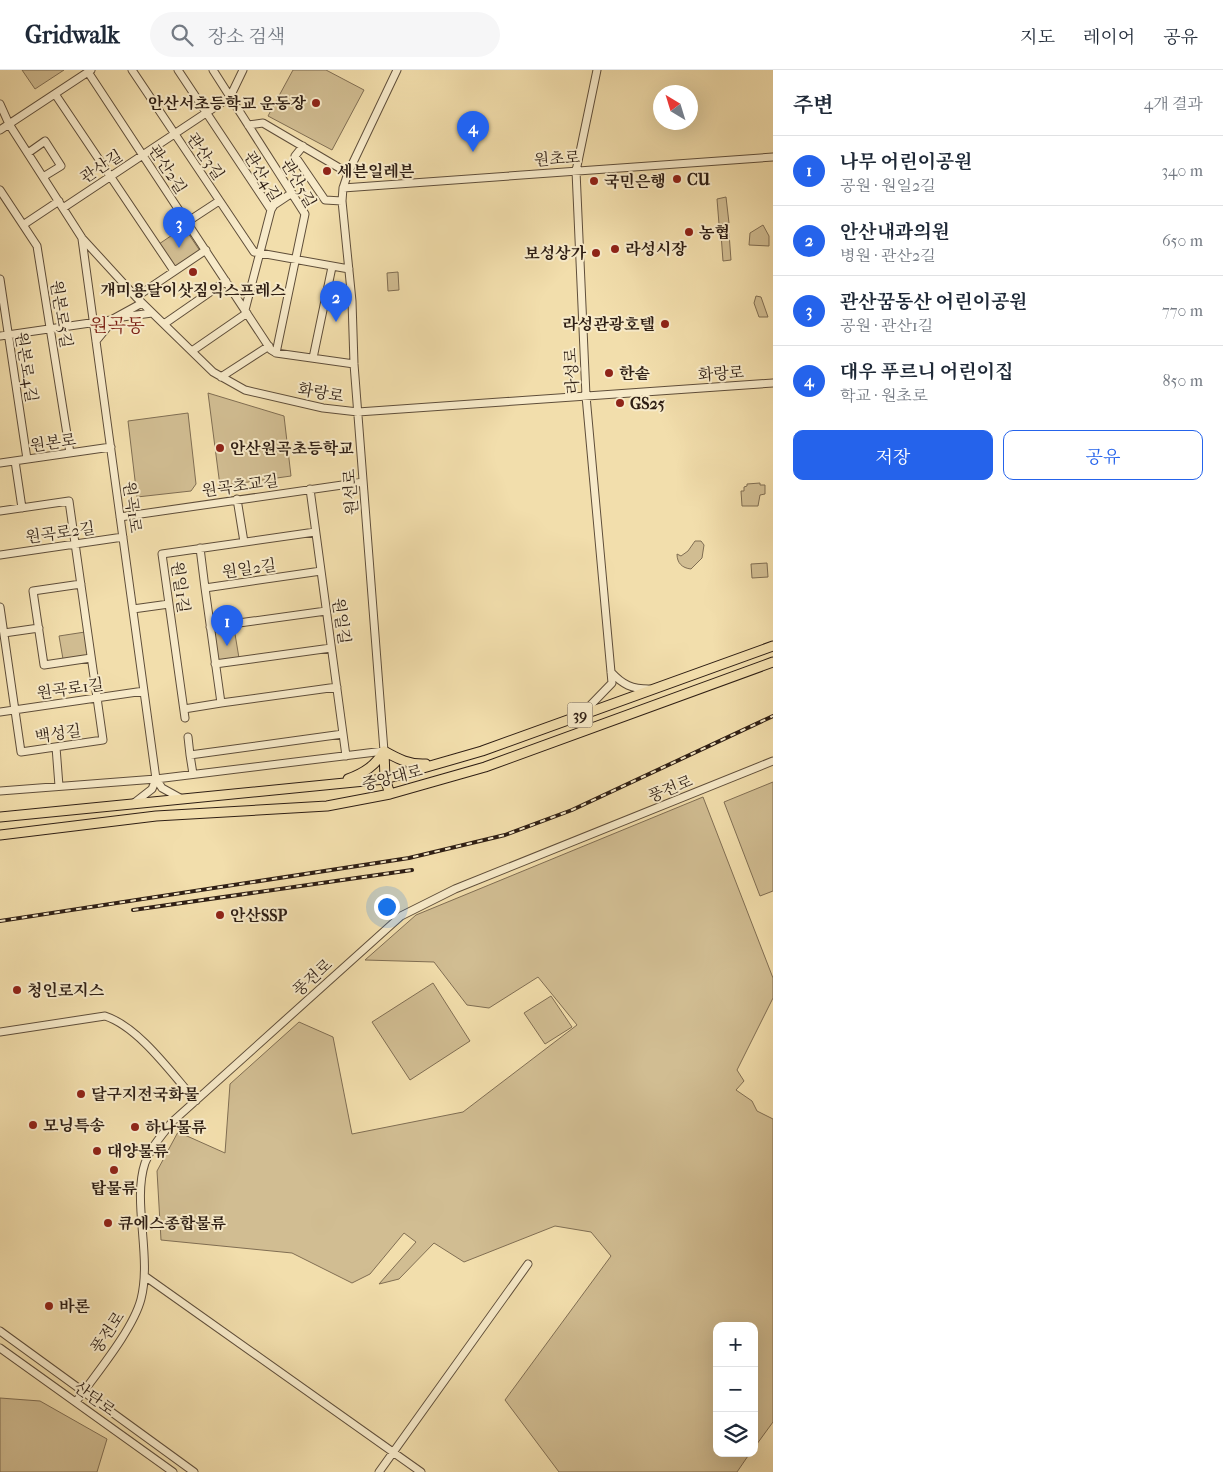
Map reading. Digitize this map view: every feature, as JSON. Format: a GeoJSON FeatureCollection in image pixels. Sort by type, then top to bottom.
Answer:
{"type":"FeatureCollection","features":[{"type":"Feature","properties":{"kind":"main road","name":"39"},"geometry":{"type":"LineString","coordinates":[[3,816],[385,779],[482,751],[773,646]]}},
{"type":"Feature","properties":{"kind":"main road","name":"중앙대로"},"geometry":{"type":"LineString","coordinates":[[0,834],[156,816],[327,806],[390,794],[484,767],[773,662]]}},
{"type":"Feature","properties":{"kind":"main road"},"geometry":{"type":"LineString","coordinates":[[384,751],[400,760],[416,765],[436,764]]}},
{"type":"Feature","properties":{"kind":"main road"},"geometry":{"type":"LineString","coordinates":[[384,751],[385,779],[390,794]]}},
{"type":"Feature","properties":{"kind":"main road"},"geometry":{"type":"LineString","coordinates":[[335,784],[362,774],[377,761],[384,751]]}},
{"type":"Feature","properties":{"kind":"street","name":"관산3길"},"geometry":{"type":"LineString","coordinates":[[132,70],[254,252],[260,254]]}},
{"type":"Feature","properties":{"kind":"street","name":"관산4길"},"geometry":{"type":"LineString","coordinates":[[178,70],[271,210],[246,312]]}},
{"type":"Feature","properties":{"kind":"street","name":"관산5길"},"geometry":{"type":"LineString","coordinates":[[213,70],[305,214],[276,353]]}},
{"type":"Feature","properties":{"kind":"street"},"geometry":{"type":"LineString","coordinates":[[230,97],[243,70]]}},
{"type":"Feature","properties":{"kind":"street","name":"원선로"},"geometry":{"type":"LineString","coordinates":[[384,751],[354,364],[350,270],[342,201],[343,188],[348,173],[397,70]]}},
{"type":"Feature","properties":{"kind":"street","name":"라성로"},"geometry":{"type":"LineString","coordinates":[[597,70],[576,171],[586,396],[611,672]]}},
{"type":"Feature","properties":{"kind":"street"},"geometry":{"type":"LineString","coordinates":[[0,130],[89,71]]}},
{"type":"Feature","properties":{"kind":"street","name":"관산2길"},"geometry":{"type":"LineString","coordinates":[[89,71],[226,282],[269,346],[276,353]]}},
{"type":"Feature","properties":{"kind":"street"},"geometry":{"type":"LineString","coordinates":[[55,94],[174,271]]}},
{"type":"Feature","properties":{"kind":"street","name":"관산길"},"geometry":{"type":"LineString","coordinates":[[23,225],[111,176],[230,97]]}},
{"type":"Feature","properties":{"kind":"street","name":"화랑로"},"geometry":{"type":"LineString","coordinates":[[0,104],[9,124],[82,238],[136,298],[192,351],[221,377],[245,390],[323,408],[358,412],[773,383]]}},
{"type":"Feature","properties":{"kind":"street"},"geometry":{"type":"LineString","coordinates":[[248,125],[263,123],[348,173]]}},
{"type":"Feature","properties":{"kind":"street"},"geometry":{"type":"LineString","coordinates":[[28,153],[45,141],[61,166],[44,177]]}},
{"type":"Feature","properties":{"kind":"street"},"geometry":{"type":"LineString","coordinates":[[303,146],[296,156],[324,200],[342,201]]}},
{"type":"Feature","properties":{"kind":"street","name":"원초로"},"geometry":{"type":"LineString","coordinates":[[343,188],[773,157]]}},
{"type":"Feature","properties":{"kind":"street","name":"원본로5길"},"geometry":{"type":"LineString","coordinates":[[0,190],[37,246],[70,453]]}},
{"type":"Feature","properties":{"kind":"street"},"geometry":{"type":"LineString","coordinates":[[271,210],[274,205],[292,193]]}},
{"type":"Feature","properties":{"kind":"street"},"geometry":{"type":"LineString","coordinates":[[187,222],[219,201]]}},
{"type":"Feature","properties":{"kind":"street","name":"원곡1로"},"geometry":{"type":"LineString","coordinates":[[82,238],[156,779]]}},
{"type":"Feature","properties":{"kind":"street"},"geometry":{"type":"LineString","coordinates":[[136,298],[206,250]]}},
{"type":"Feature","properties":{"kind":"street"},"geometry":{"type":"LineString","coordinates":[[260,254],[350,270]]}},
{"type":"Feature","properties":{"kind":"street"},"geometry":{"type":"LineString","coordinates":[[313,358],[332,267]]}},
{"type":"Feature","properties":{"kind":"street","name":"원본로4길"},"geometry":{"type":"LineString","coordinates":[[0,279],[27,459]]}},
{"type":"Feature","properties":{"kind":"street"},"geometry":{"type":"LineString","coordinates":[[164,324],[226,282]]}},
{"type":"Feature","properties":{"kind":"street"},"geometry":{"type":"LineString","coordinates":[[96,341],[115,318],[142,304]]}},
{"type":"Feature","properties":{"kind":"street"},"geometry":{"type":"LineString","coordinates":[[192,351],[246,312]]}},
{"type":"Feature","properties":{"kind":"street"},"geometry":{"type":"LineString","coordinates":[[0,336],[152,313]]}},
{"type":"Feature","properties":{"kind":"street"},"geometry":{"type":"LineString","coordinates":[[221,377],[269,346]]}},
{"type":"Feature","properties":{"kind":"street"},"geometry":{"type":"LineString","coordinates":[[276,353],[354,364]]}},
{"type":"Feature","properties":{"kind":"street","name":"원본로"},"geometry":{"type":"LineString","coordinates":[[0,463],[111,448]]}},
{"type":"Feature","properties":{"kind":"street"},"geometry":{"type":"LineString","coordinates":[[15,461],[22,508]]}},
{"type":"Feature","properties":{"kind":"street","name":"원곡초교길"},"geometry":{"type":"LineString","coordinates":[[120,517],[363,482]]}},
{"type":"Feature","properties":{"kind":"street","name":"원일길"},"geometry":{"type":"LineString","coordinates":[[310,490],[346,756]]}},
{"type":"Feature","properties":{"kind":"street"},"geometry":{"type":"LineString","coordinates":[[237,499],[244,542]]}},
{"type":"Feature","properties":{"kind":"street","name":"백성길"},"geometry":{"type":"LineString","coordinates":[[0,511],[69,501],[103,740],[20,752],[0,607]]}},
{"type":"Feature","properties":{"kind":"street","name":"원일1길"},"geometry":{"type":"LineString","coordinates":[[185,718],[162,554],[316,532]]}},
{"type":"Feature","properties":{"kind":"street","name":"원곡로2길"},"geometry":{"type":"LineString","coordinates":[[0,555],[123,537]]}},
{"type":"Feature","properties":{"kind":"street"},"geometry":{"type":"LineString","coordinates":[[200,548],[205,588]]}},
{"type":"Feature","properties":{"kind":"street","name":"원일2길"},"geometry":{"type":"LineString","coordinates":[[221,703],[205,588],[321,571]]}},
{"type":"Feature","properties":{"kind":"street"},"geometry":{"type":"LineString","coordinates":[[81,584],[33,590],[44,665],[91,658]]}},
{"type":"Feature","properties":{"kind":"street"},"geometry":{"type":"LineString","coordinates":[[133,609],[169,604]]}},
{"type":"Feature","properties":{"kind":"street"},"geometry":{"type":"LineString","coordinates":[[210,627],[326,610]]}},
{"type":"Feature","properties":{"kind":"street"},"geometry":{"type":"LineString","coordinates":[[4,633],[39,628]]}},
{"type":"Feature","properties":{"kind":"street"},"geometry":{"type":"LineString","coordinates":[[215,664],[332,648]]}},
{"type":"Feature","properties":{"kind":"street"},"geometry":{"type":"LineString","coordinates":[[611,672],[622,684],[635,689],[654,688]]}},
{"type":"Feature","properties":{"kind":"street"},"geometry":{"type":"LineString","coordinates":[[582,714],[612,683],[611,672]]}},
{"type":"Feature","properties":{"kind":"street"},"geometry":{"type":"LineString","coordinates":[[184,708],[337,687]]}},
{"type":"Feature","properties":{"kind":"street","name":"원곡로1길"},"geometry":{"type":"LineString","coordinates":[[0,712],[144,691]]}},
{"type":"Feature","properties":{"kind":"street"},"geometry":{"type":"LineString","coordinates":[[190,755],[344,734]]}},
{"type":"Feature","properties":{"kind":"street"},"geometry":{"type":"LineString","coordinates":[[188,737],[193,774]]}},
{"type":"Feature","properties":{"kind":"street"},"geometry":{"type":"LineString","coordinates":[[56,747],[60,786]]}},
{"type":"Feature","properties":{"kind":"street"},"geometry":{"type":"LineString","coordinates":[[0,791],[156,779],[384,751]]}},
{"type":"Feature","properties":{"kind":"street","name":"풍전로"},"geometry":{"type":"LineString","coordinates":[[76,1402],[136,1315],[146,1277],[142,1179],[145,1163],[154,1143],[172,1122],[401,916],[455,889],[773,761]]}},
{"type":"Feature","properties":{"kind":"street"},"geometry":{"type":"LineString","coordinates":[[156,779],[162,788],[182,799]]}},
{"type":"Feature","properties":{"kind":"street"},"geometry":{"type":"LineString","coordinates":[[134,803],[152,789],[156,779]]}},
{"type":"Feature","properties":{"kind":"street"},"geometry":{"type":"LineString","coordinates":[[0,1032],[105,1016],[118,1020],[140,1039],[196,1101]]}},
{"type":"Feature","properties":{"kind":"street"},"geometry":{"type":"LineString","coordinates":[[379,1472],[528,1264]]}},
{"type":"Feature","properties":{"kind":"street"},"geometry":{"type":"LineString","coordinates":[[146,1277],[421,1472]]}},
{"type":"Feature","properties":{"kind":"street"},"geometry":{"type":"LineString","coordinates":[[0,1332],[194,1472]]}},
{"type":"Feature","properties":{"kind":"street","name":"산단로"},"geometry":{"type":"LineString","coordinates":[[0,1348],[173,1472]]}},
{"type":"Feature","properties":{"kind":"shaded area"},"geometry":{"type":"Polygon","coordinates":[[[22,70],[64,70],[35,89],[22,70]]]}},
{"type":"Feature","properties":{"kind":"shaded area","name":"안산서초등학교 운동장"},"geometry":{"type":"Polygon","coordinates":[[[293,70],[326,70],[364,90],[332,150],[268,116],[293,70]]]}},
{"type":"Feature","properties":{"kind":"shaded area"},"geometry":{"type":"Polygon","coordinates":[[[726,197],[729,223],[719,224],[717,199],[726,197]]]}},
{"type":"Feature","properties":{"kind":"shaded area"},"geometry":{"type":"Polygon","coordinates":[[[763,225],[769,236],[769,246],[749,245],[750,233],[763,225]]]}},
{"type":"Feature","properties":{"kind":"shaded area"},"geometry":{"type":"Polygon","coordinates":[[[184,227],[200,251],[173,268],[159,244],[184,227]]]}},
{"type":"Feature","properties":{"kind":"shaded area"},"geometry":{"type":"Polygon","coordinates":[[[729,233],[731,260],[723,261],[721,234],[729,233]]]}},
{"type":"Feature","properties":{"kind":"shaded area"},"geometry":{"type":"Polygon","coordinates":[[[398,272],[399,290],[388,291],[387,273],[398,272]]]}},
{"type":"Feature","properties":{"kind":"shaded area"},"geometry":{"type":"Polygon","coordinates":[[[756,296],[761,297],[768,317],[759,317],[754,303],[756,296]]]}},
{"type":"Feature","properties":{"kind":"shaded area"},"geometry":{"type":"Polygon","coordinates":[[[208,393],[284,416],[291,476],[220,486],[208,393]]]}},
{"type":"Feature","properties":{"kind":"shaded area"},"geometry":{"type":"Polygon","coordinates":[[[188,413],[196,484],[191,491],[137,497],[128,421],[188,413]]]}},
{"type":"Feature","properties":{"kind":"shaded area"},"geometry":{"type":"Polygon","coordinates":[[[760,483],[760,485],[765,485],[765,494],[760,495],[758,506],[742,506],[741,491],[744,491],[744,487],[747,484],[760,483]]]}},
{"type":"Feature","properties":{"kind":"shaded area"},"geometry":{"type":"Polygon","coordinates":[[[695,541],[701,541],[704,545],[702,558],[691,569],[679,562],[677,554],[681,556],[688,551],[695,541]]]}},
{"type":"Feature","properties":{"kind":"shaded area"},"geometry":{"type":"Polygon","coordinates":[[[767,563],[768,577],[752,578],[751,564],[767,563]]]}},
{"type":"Feature","properties":{"kind":"shaded area"},"geometry":{"type":"Polygon","coordinates":[[[234,628],[239,658],[221,661],[218,659],[214,634],[217,631],[234,628]]]}},
{"type":"Feature","properties":{"kind":"shaded area"},"geometry":{"type":"Polygon","coordinates":[[[85,632],[88,653],[63,659],[59,636],[85,632]]]}},
{"type":"Feature","properties":{"kind":"shaded area"},"geometry":{"type":"Polygon","coordinates":[[[773,782],[773,891],[760,896],[724,802],[773,782]]]}},
{"type":"Feature","properties":{"kind":"shaded area"},"geometry":{"type":"Polygon","coordinates":[[[703,797],[773,978],[773,998],[737,1070],[744,1081],[736,1090],[752,1101],[757,1111],[773,1119],[773,1422],[758,1443],[758,1322],[713,1322],[713,1457],[747,1457],[737,1472],[559,1472],[505,1400],[611,1256],[591,1232],[555,1226],[464,1262],[434,1243],[399,1279],[379,1284],[416,1242],[404,1233],[370,1274],[352,1283],[292,1253],[161,1240],[157,1171],[178,1132],[225,1153],[230,1084],[299,1022],[333,1037],[352,1134],[463,1112],[577,1025],[538,977],[489,1008],[467,1005],[434,962],[365,960],[416,915],[703,797]]]}},
{"type":"Feature","properties":{"kind":"shaded area"},"geometry":{"type":"Polygon","coordinates":[[[433,983],[470,1041],[410,1080],[372,1022],[433,983]]]}},
{"type":"Feature","properties":{"kind":"shaded area"},"geometry":{"type":"Polygon","coordinates":[[[551,996],[572,1027],[545,1044],[524,1013],[551,996]]]}},
{"type":"Feature","properties":{"kind":"shaded area"},"geometry":{"type":"Polygon","coordinates":[[[0,1398],[40,1401],[107,1439],[97,1472],[0,1472],[0,1398]]]}},
{"type":"Feature","properties":{"kind":"railway"},"geometry":{"type":"LineString","coordinates":[[0,921],[409,858],[505,835],[572,810],[773,716]]}},
{"type":"Feature","properties":{"kind":"railway"},"geometry":{"type":"LineString","coordinates":[[133,910],[412,870]]}},
{"type":"Feature","properties":{"kind":"place","name":"안산서초등학교 운동장"},"geometry":{"type":"Point","coordinates":[316,103]}},
{"type":"Feature","properties":{"kind":"place","name":"대우 푸르니 어린이집"},"geometry":{"type":"Point","coordinates":[473,152]}},
{"type":"Feature","properties":{"kind":"place","name":"세븐일레븐"},"geometry":{"type":"Point","coordinates":[327,171]}},
{"type":"Feature","properties":{"kind":"place","name":"CU"},"geometry":{"type":"Point","coordinates":[677,179]}},
{"type":"Feature","properties":{"kind":"place","name":"국민은행"},"geometry":{"type":"Point","coordinates":[594,181]}},
{"type":"Feature","properties":{"kind":"place","name":"농협"},"geometry":{"type":"Point","coordinates":[689,232]}},
{"type":"Feature","properties":{"kind":"place","name":"관산꿈동산 어린이공원"},"geometry":{"type":"Point","coordinates":[179,248]}},
{"type":"Feature","properties":{"kind":"place","name":"라성시장"},"geometry":{"type":"Point","coordinates":[615,249]}},
{"type":"Feature","properties":{"kind":"place","name":"보성상가"},"geometry":{"type":"Point","coordinates":[596,253]}},
{"type":"Feature","properties":{"kind":"place","name":"개미용달이삿짐익스프레스"},"geometry":{"type":"Point","coordinates":[193,272]}},
{"type":"Feature","properties":{"kind":"place","name":"안산내과의원"},"geometry":{"type":"Point","coordinates":[336,322]}},
{"type":"Feature","properties":{"kind":"place","name":"라성관광호텔"},"geometry":{"type":"Point","coordinates":[665,324]}},
{"type":"Feature","properties":{"kind":"place","name":"한솥"},"geometry":{"type":"Point","coordinates":[609,373]}},
{"type":"Feature","properties":{"kind":"place","name":"GS25"},"geometry":{"type":"Point","coordinates":[620,403]}},
{"type":"Feature","properties":{"kind":"place","name":"안산원곡초등학교"},"geometry":{"type":"Point","coordinates":[220,448]}},
{"type":"Feature","properties":{"kind":"place","name":"나무 어린이공원"},"geometry":{"type":"Point","coordinates":[227,646]}},
{"type":"Feature","properties":{"kind":"place","name":"안산SSP"},"geometry":{"type":"Point","coordinates":[220,915]}},
{"type":"Feature","properties":{"kind":"place","name":"청인로지스"},"geometry":{"type":"Point","coordinates":[17,990]}},
{"type":"Feature","properties":{"kind":"place","name":"달구지전국화물"},"geometry":{"type":"Point","coordinates":[81,1094]}},
{"type":"Feature","properties":{"kind":"place","name":"모닝특송"},"geometry":{"type":"Point","coordinates":[33,1125]}},
{"type":"Feature","properties":{"kind":"place","name":"하나물류"},"geometry":{"type":"Point","coordinates":[135,1127]}},
{"type":"Feature","properties":{"kind":"place","name":"대양물류"},"geometry":{"type":"Point","coordinates":[97,1151]}},
{"type":"Feature","properties":{"kind":"place","name":"탑물류"},"geometry":{"type":"Point","coordinates":[114,1170]}},
{"type":"Feature","properties":{"kind":"place","name":"큐에스종합물류"},"geometry":{"type":"Point","coordinates":[108,1223]}},
{"type":"Feature","properties":{"kind":"place","name":"바론"},"geometry":{"type":"Point","coordinates":[49,1306]}},
{"type":"Feature","properties":{"kind":"district","name":"원곡동"},"geometry":{"type":"Point","coordinates":[117,325]}}]}
